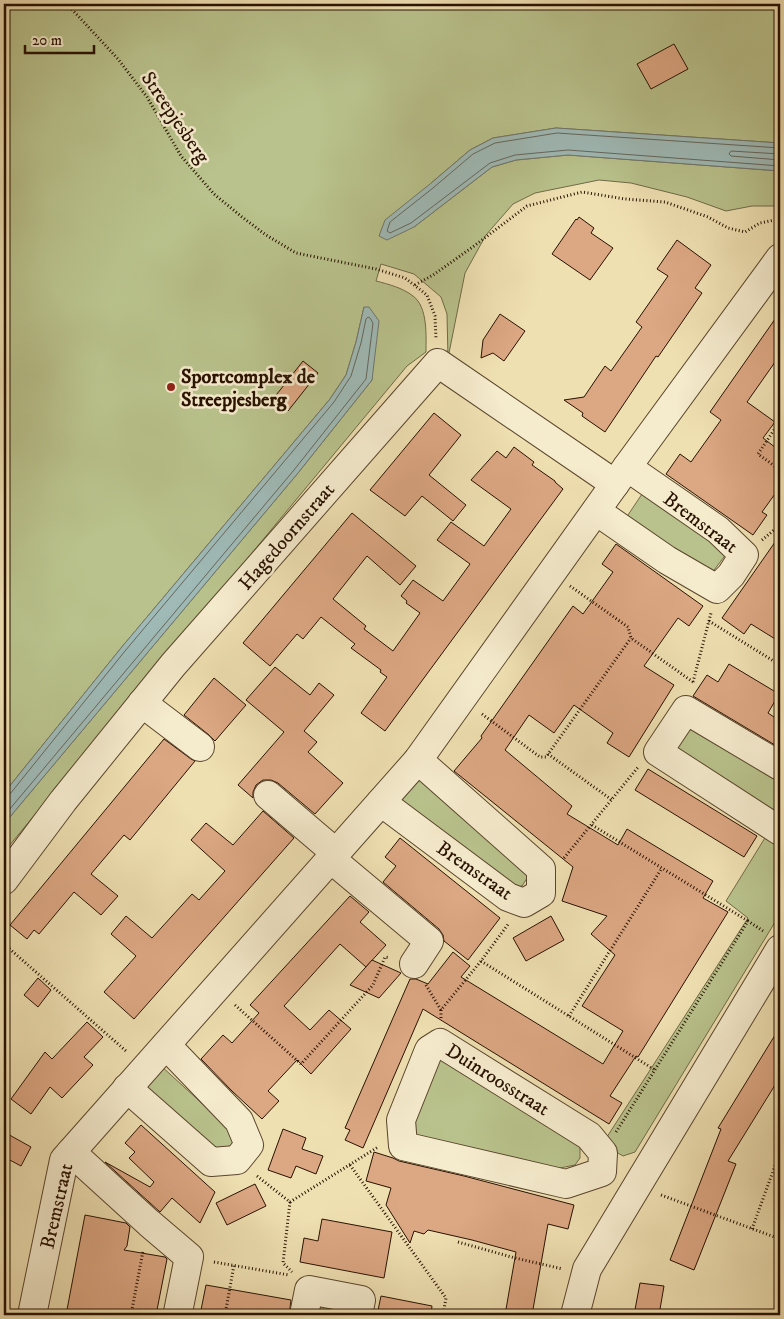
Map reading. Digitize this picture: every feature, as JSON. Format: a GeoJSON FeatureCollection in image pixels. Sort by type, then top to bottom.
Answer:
{"type":"FeatureCollection","features":[{"type":"Feature","properties":{"kind":"street","name":"Bremstraat"},"geometry":{"type":"LineString","coordinates":[[32,1315],[64,1160],[418,760],[620,476],[780,258]]}},
{"type":"Feature","properties":{"kind":"street"},"geometry":{"type":"LineString","coordinates":[[438,362],[620,476]]}},
{"type":"Feature","properties":{"kind":"street","name":"Hagedoornstraat"},"geometry":{"type":"LineString","coordinates":[[4,880],[63,801],[142,703],[438,362]]}},
{"type":"Feature","properties":{"kind":"street","name":"Bremstraat"},"geometry":{"type":"LineString","coordinates":[[620,476],[718,530],[744,555],[731,575],[718,589]]}},
{"type":"Feature","properties":{"kind":"street"},"geometry":{"type":"LineString","coordinates":[[596,511],[667,560],[718,589]]}},
{"type":"Feature","properties":{"kind":"street"},"geometry":{"type":"LineString","coordinates":[[142,703],[200,747]]}},
{"type":"Feature","properties":{"kind":"street"},"geometry":{"type":"LineString","coordinates":[[780,766],[686,710],[658,752],[780,831]]}},
{"type":"Feature","properties":{"kind":"street","name":"Bremstraat"},"geometry":{"type":"LineString","coordinates":[[381,802],[508,897],[524,903],[541,893],[541,869],[418,760]]}},
{"type":"Feature","properties":{"kind":"street"},"geometry":{"type":"LineString","coordinates":[[268,795],[333,856],[429,941],[414,964]]}},
{"type":"Feature","properties":{"kind":"street"},"geometry":{"type":"LineString","coordinates":[[576,1315],[587,1269],[634,1191],[772,940]]}},
{"type":"Feature","properties":{"kind":"street","name":"Duinroosstraat"},"geometry":{"type":"LineString","coordinates":[[402,1132],[401,1120],[429,1050],[440,1043],[589,1136],[602,1163],[634,1191]]}},
{"type":"Feature","properties":{"kind":"street"},"geometry":{"type":"LineString","coordinates":[[136,1079],[211,1162],[237,1160],[249,1145],[239,1122],[166,1045]]}},
{"type":"Feature","properties":{"kind":"street"},"geometry":{"type":"LineString","coordinates":[[402,1132],[403,1146],[566,1184],[602,1163]]}},
{"type":"Feature","properties":{"kind":"street"},"geometry":{"type":"LineString","coordinates":[[71,1152],[189,1257],[178,1312]]}},
{"type":"Feature","properties":{"kind":"street"},"geometry":{"type":"LineString","coordinates":[[304,1315],[309,1290],[361,1300],[358,1315]]}},
{"type":"Feature","properties":{"kind":"path","name":"Streepjesberg"},"geometry":{"type":"LineString","coordinates":[[67,4],[118,59],[147,97],[181,156],[214,194],[242,217],[296,254],[376,269],[405,278],[427,295],[435,316],[438,362]]}},
{"type":"Feature","properties":{"kind":"path"},"geometry":{"type":"LineString","coordinates":[[415,285],[455,260],[527,206],[582,192],[625,199],[665,202],[708,217],[728,228],[745,232],[760,223],[780,219]]}},
{"type":"Feature","properties":{"kind":"path"},"geometry":{"type":"LineString","coordinates":[[780,421],[758,454],[780,470]]}},
{"type":"Feature","properties":{"kind":"path"},"geometry":{"type":"LineString","coordinates":[[551,573],[628,627],[631,638],[693,682]]}},
{"type":"Feature","properties":{"kind":"path"},"geometry":{"type":"LineString","coordinates":[[686,710],[718,589]]}},
{"type":"Feature","properties":{"kind":"path"},"geometry":{"type":"LineString","coordinates":[[709,621],[780,665]]}},
{"type":"Feature","properties":{"kind":"path"},"geometry":{"type":"LineString","coordinates":[[462,700],[540,757],[546,757],[631,638]]}},
{"type":"Feature","properties":{"kind":"path"},"geometry":{"type":"LineString","coordinates":[[541,869],[560,861],[592,825],[645,759],[658,752]]}},
{"type":"Feature","properties":{"kind":"path"},"geometry":{"type":"LineString","coordinates":[[548,754],[612,800]]}},
{"type":"Feature","properties":{"kind":"path"},"geometry":{"type":"LineString","coordinates":[[592,825],[748,921],[772,940]]}},
{"type":"Feature","properties":{"kind":"path"},"geometry":{"type":"LineString","coordinates":[[569,1016],[662,868]]}},
{"type":"Feature","properties":{"kind":"path"},"geometry":{"type":"LineString","coordinates":[[440,1043],[441,1010],[524,903]]}},
{"type":"Feature","properties":{"kind":"path"},"geometry":{"type":"LineString","coordinates":[[602,1163],[654,1070],[748,921]]}},
{"type":"Feature","properties":{"kind":"path"},"geometry":{"type":"LineString","coordinates":[[4,944],[131,1056],[136,1079]]}},
{"type":"Feature","properties":{"kind":"path"},"geometry":{"type":"LineString","coordinates":[[216,988],[301,1064],[373,985],[385,957],[414,964]]}},
{"type":"Feature","properties":{"kind":"path"},"geometry":{"type":"LineString","coordinates":[[480,961],[654,1070]]}},
{"type":"Feature","properties":{"kind":"path"},"geometry":{"type":"LineString","coordinates":[[290,1202],[402,1132]]}},
{"type":"Feature","properties":{"kind":"path"},"geometry":{"type":"LineString","coordinates":[[752,1229],[780,1156]]}},
{"type":"Feature","properties":{"kind":"path"},"geometry":{"type":"LineString","coordinates":[[237,1160],[290,1202]]}},
{"type":"Feature","properties":{"kind":"path"},"geometry":{"type":"LineString","coordinates":[[350,1165],[446,1298],[443,1315]]}},
{"type":"Feature","properties":{"kind":"path"},"geometry":{"type":"LineString","coordinates":[[634,1191],[656,1193],[780,1239]]}},
{"type":"Feature","properties":{"kind":"path"},"geometry":{"type":"LineString","coordinates":[[189,1257],[297,1276],[283,1263],[290,1202]]}},
{"type":"Feature","properties":{"kind":"path"},"geometry":{"type":"LineString","coordinates":[[131,1315],[149,1223]]}},
{"type":"Feature","properties":{"kind":"path"},"geometry":{"type":"LineString","coordinates":[[458,1242],[514,1258],[585,1274]]}},
{"type":"Feature","properties":{"kind":"path"},"geometry":{"type":"LineString","coordinates":[[224,1315],[234,1265]]}},
{"type":"Feature","properties":{"kind":"green space","name":"Sportcomplex de Streepjesberg"},"geometry":{"type":"Polygon","coordinates":[[[4,4],[780,4],[780,143],[556,128],[493,138],[470,150],[430,184],[414,227],[492,167],[516,160],[568,155],[780,171],[780,206],[752,206],[726,211],[687,197],[631,183],[599,180],[535,193],[513,204],[486,235],[465,273],[448,358],[447,314],[441,297],[414,274],[381,264],[376,281],[409,293],[418,301],[424,314],[426,352],[407,366],[4,852],[4,824],[298,473],[372,380],[364,307],[346,375],[330,399],[121,648],[4,793],[4,4]]]}},
{"type":"Feature","properties":{"kind":"green space"},"geometry":{"type":"Polygon","coordinates":[[[644,491],[727,553],[711,574],[626,518],[644,491]]]}},
{"type":"Feature","properties":{"kind":"green space"},"geometry":{"type":"Polygon","coordinates":[[[690,723],[780,777],[780,823],[676,748],[690,723]]]}},
{"type":"Feature","properties":{"kind":"green space"},"geometry":{"type":"Polygon","coordinates":[[[418,775],[531,872],[522,886],[510,888],[397,799],[418,775]]]}},
{"type":"Feature","properties":{"kind":"green space"},"geometry":{"type":"Polygon","coordinates":[[[768,833],[780,841],[780,914],[635,1152],[623,1156],[613,1150],[605,1140],[748,918],[726,901],[768,833]]]}},
{"type":"Feature","properties":{"kind":"green space"},"geometry":{"type":"Polygon","coordinates":[[[447,1054],[580,1143],[580,1158],[575,1165],[555,1169],[413,1135],[411,1120],[434,1060],[447,1054]]]}},
{"type":"Feature","properties":{"kind":"green space"},"geometry":{"type":"Polygon","coordinates":[[[159,1064],[233,1132],[235,1148],[215,1152],[140,1086],[159,1064]]]}},
{"type":"Feature","properties":{"kind":"green space"},"geometry":{"type":"Polygon","coordinates":[[[318,1301],[349,1307],[347,1315],[315,1315],[318,1301]]]}},
{"type":"Feature","properties":{"kind":"water"},"geometry":{"type":"Polygon","coordinates":[[[556,128],[780,143],[780,171],[568,155],[516,160],[492,167],[414,227],[387,240],[379,236],[385,220],[470,150],[493,138],[556,128]]]}},
{"type":"Feature","properties":{"kind":"water"},"geometry":{"type":"Polygon","coordinates":[[[364,307],[369,307],[379,321],[372,380],[298,473],[4,824],[4,793],[121,648],[330,399],[346,375],[364,307]]]}},
{"type":"Feature","properties":{"kind":"building"},"geometry":{"type":"Polygon","coordinates":[[[674,44],[688,69],[651,89],[637,64],[674,44]]]}},
{"type":"Feature","properties":{"kind":"building"},"geometry":{"type":"Polygon","coordinates":[[[579,217],[594,228],[591,233],[613,248],[590,280],[552,254],[579,217]]]}},
{"type":"Feature","properties":{"kind":"building"},"geometry":{"type":"Polygon","coordinates":[[[677,240],[711,265],[695,288],[702,293],[658,357],[656,356],[605,432],[582,416],[583,413],[564,400],[584,397],[605,366],[611,371],[642,327],[636,322],[668,276],[657,269],[677,240]]]}},
{"type":"Feature","properties":{"kind":"building"},"geometry":{"type":"Polygon","coordinates":[[[780,312],[780,355],[747,402],[775,422],[763,438],[780,451],[780,487],[762,512],[767,515],[753,535],[666,474],[680,454],[691,462],[721,420],[710,412],[780,312]]]}},
{"type":"Feature","properties":{"kind":"building"},"geometry":{"type":"Polygon","coordinates":[[[500,314],[525,331],[504,361],[493,353],[481,358],[483,340],[500,314]]]}},
{"type":"Feature","properties":{"kind":"building"},"geometry":{"type":"Polygon","coordinates":[[[303,361],[318,373],[288,411],[273,399],[303,361]]]}},
{"type":"Feature","properties":{"kind":"building"},"geometry":{"type":"Polygon","coordinates":[[[434,413],[461,435],[429,475],[466,505],[453,521],[422,496],[405,516],[370,490],[434,413]]]}},
{"type":"Feature","properties":{"kind":"building"},"geometry":{"type":"Polygon","coordinates":[[[514,447],[534,462],[532,465],[563,489],[385,731],[361,713],[387,677],[380,672],[381,670],[351,648],[355,644],[321,617],[303,639],[297,634],[270,666],[243,643],[352,513],[416,566],[400,585],[367,556],[333,599],[366,626],[364,629],[393,651],[420,613],[406,603],[407,601],[401,596],[413,580],[443,601],[470,564],[437,540],[451,522],[484,546],[511,509],[471,480],[497,451],[506,458],[514,447]]]}},
{"type":"Feature","properties":{"kind":"building"},"geometry":{"type":"Polygon","coordinates":[[[780,535],[780,642],[751,624],[744,634],[722,618],[780,535]]]}},
{"type":"Feature","properties":{"kind":"building"},"geometry":{"type":"Polygon","coordinates":[[[616,544],[703,606],[689,626],[678,618],[644,666],[674,685],[629,757],[607,743],[613,733],[574,705],[554,733],[529,715],[505,750],[572,806],[567,814],[618,845],[627,829],[713,881],[703,898],[728,912],[638,1057],[636,1056],[610,1096],[622,1103],[609,1124],[423,1009],[363,1148],[345,1140],[350,1130],[345,1128],[410,979],[416,979],[428,984],[453,952],[470,966],[461,977],[603,1064],[623,1031],[582,1006],[615,955],[591,934],[607,916],[562,901],[573,867],[454,771],[482,738],[481,736],[573,606],[583,614],[613,572],[602,564],[616,544]]]}},
{"type":"Feature","properties":{"kind":"building"},"geometry":{"type":"Polygon","coordinates":[[[729,664],[779,694],[768,713],[780,721],[780,748],[693,696],[707,675],[718,682],[729,664]]]}},
{"type":"Feature","properties":{"kind":"building"},"geometry":{"type":"Polygon","coordinates":[[[275,667],[310,695],[319,683],[334,695],[304,731],[317,742],[308,752],[343,783],[315,814],[278,783],[271,780],[263,780],[256,785],[253,798],[238,785],[284,732],[246,700],[275,667]]]}},
{"type":"Feature","properties":{"kind":"building"},"geometry":{"type":"Polygon","coordinates":[[[214,678],[246,705],[215,741],[184,715],[214,678]]]}},
{"type":"Feature","properties":{"kind":"building"},"geometry":{"type":"Polygon","coordinates":[[[164,739],[195,761],[130,840],[124,835],[91,874],[118,896],[101,915],[74,892],[39,934],[34,930],[27,939],[10,925],[164,739]]]}},
{"type":"Feature","properties":{"kind":"building"},"geometry":{"type":"Polygon","coordinates":[[[648,769],[757,836],[744,857],[635,790],[648,769]]]}},
{"type":"Feature","properties":{"kind":"building"},"geometry":{"type":"Polygon","coordinates":[[[263,811],[294,838],[134,1019],[104,992],[136,956],[111,934],[126,916],[152,938],[192,894],[199,900],[225,871],[191,840],[206,823],[233,845],[263,811]]]}},
{"type":"Feature","properties":{"kind":"building"},"geometry":{"type":"Polygon","coordinates":[[[400,838],[500,918],[468,960],[444,941],[439,929],[383,882],[396,866],[385,857],[400,838]]]}},
{"type":"Feature","properties":{"kind":"building"},"geometry":{"type":"Polygon","coordinates":[[[350,896],[369,912],[360,922],[386,945],[366,967],[340,944],[284,1006],[310,1030],[329,1010],[351,1029],[311,1074],[297,1060],[268,1091],[279,1101],[262,1119],[201,1059],[223,1035],[232,1043],[259,1013],[250,1005],[350,896]]]}},
{"type":"Feature","properties":{"kind":"building"},"geometry":{"type":"Polygon","coordinates":[[[551,916],[564,940],[526,961],[513,938],[551,916]]]}},
{"type":"Feature","properties":{"kind":"building"},"geometry":{"type":"Polygon","coordinates":[[[372,960],[401,973],[379,998],[350,985],[372,960]]]}},
{"type":"Feature","properties":{"kind":"building"},"geometry":{"type":"Polygon","coordinates":[[[38,978],[51,990],[38,1007],[24,995],[38,978]]]}},
{"type":"Feature","properties":{"kind":"building"},"geometry":{"type":"Polygon","coordinates":[[[87,1022],[103,1037],[84,1057],[93,1065],[62,1098],[50,1087],[31,1114],[11,1099],[45,1052],[52,1059],[87,1022]]]}},
{"type":"Feature","properties":{"kind":"building"},"geometry":{"type":"Polygon","coordinates":[[[780,1027],[780,1077],[728,1161],[736,1164],[694,1270],[670,1260],[721,1129],[718,1128],[780,1027]]]}},
{"type":"Feature","properties":{"kind":"building"},"geometry":{"type":"Polygon","coordinates":[[[141,1125],[215,1192],[200,1223],[172,1198],[160,1212],[105,1162],[150,1187],[154,1182],[129,1158],[135,1152],[125,1143],[141,1125]]]}},
{"type":"Feature","properties":{"kind":"building"},"geometry":{"type":"Polygon","coordinates":[[[283,1129],[306,1138],[302,1149],[323,1156],[316,1174],[296,1166],[291,1178],[268,1170],[283,1129]]]}},
{"type":"Feature","properties":{"kind":"building"},"geometry":{"type":"Polygon","coordinates":[[[4,1132],[31,1147],[21,1166],[4,1157],[4,1132]]]}},
{"type":"Feature","properties":{"kind":"building"},"geometry":{"type":"Polygon","coordinates":[[[374,1152],[399,1161],[574,1205],[568,1229],[548,1224],[532,1315],[505,1315],[516,1252],[428,1230],[424,1234],[414,1231],[410,1243],[386,1205],[391,1188],[366,1181],[374,1152]]]}},
{"type":"Feature","properties":{"kind":"building"},"geometry":{"type":"Polygon","coordinates":[[[255,1184],[266,1206],[227,1225],[216,1203],[255,1184]]]}},
{"type":"Feature","properties":{"kind":"building"},"geometry":{"type":"Polygon","coordinates":[[[85,1215],[126,1223],[130,1227],[127,1246],[124,1250],[165,1257],[167,1259],[156,1315],[116,1310],[115,1315],[66,1315],[85,1215]]]}},
{"type":"Feature","properties":{"kind":"building"},"geometry":{"type":"Polygon","coordinates":[[[322,1219],[392,1232],[384,1278],[300,1262],[304,1238],[318,1241],[322,1219]]]}},
{"type":"Feature","properties":{"kind":"building"},"geometry":{"type":"Polygon","coordinates":[[[640,1283],[664,1286],[659,1315],[634,1315],[640,1283]]]}},
{"type":"Feature","properties":{"kind":"building"},"geometry":{"type":"Polygon","coordinates":[[[206,1285],[291,1300],[289,1315],[200,1315],[206,1285]]]}},
{"type":"Feature","properties":{"kind":"building"},"geometry":{"type":"Polygon","coordinates":[[[381,1296],[432,1306],[431,1315],[377,1315],[381,1296]]]}},
{"type":"Feature","properties":{"kind":"place","name":"Sportcomplex de Streepjesberg"},"geometry":{"type":"Point","coordinates":[171,387]}}]}
